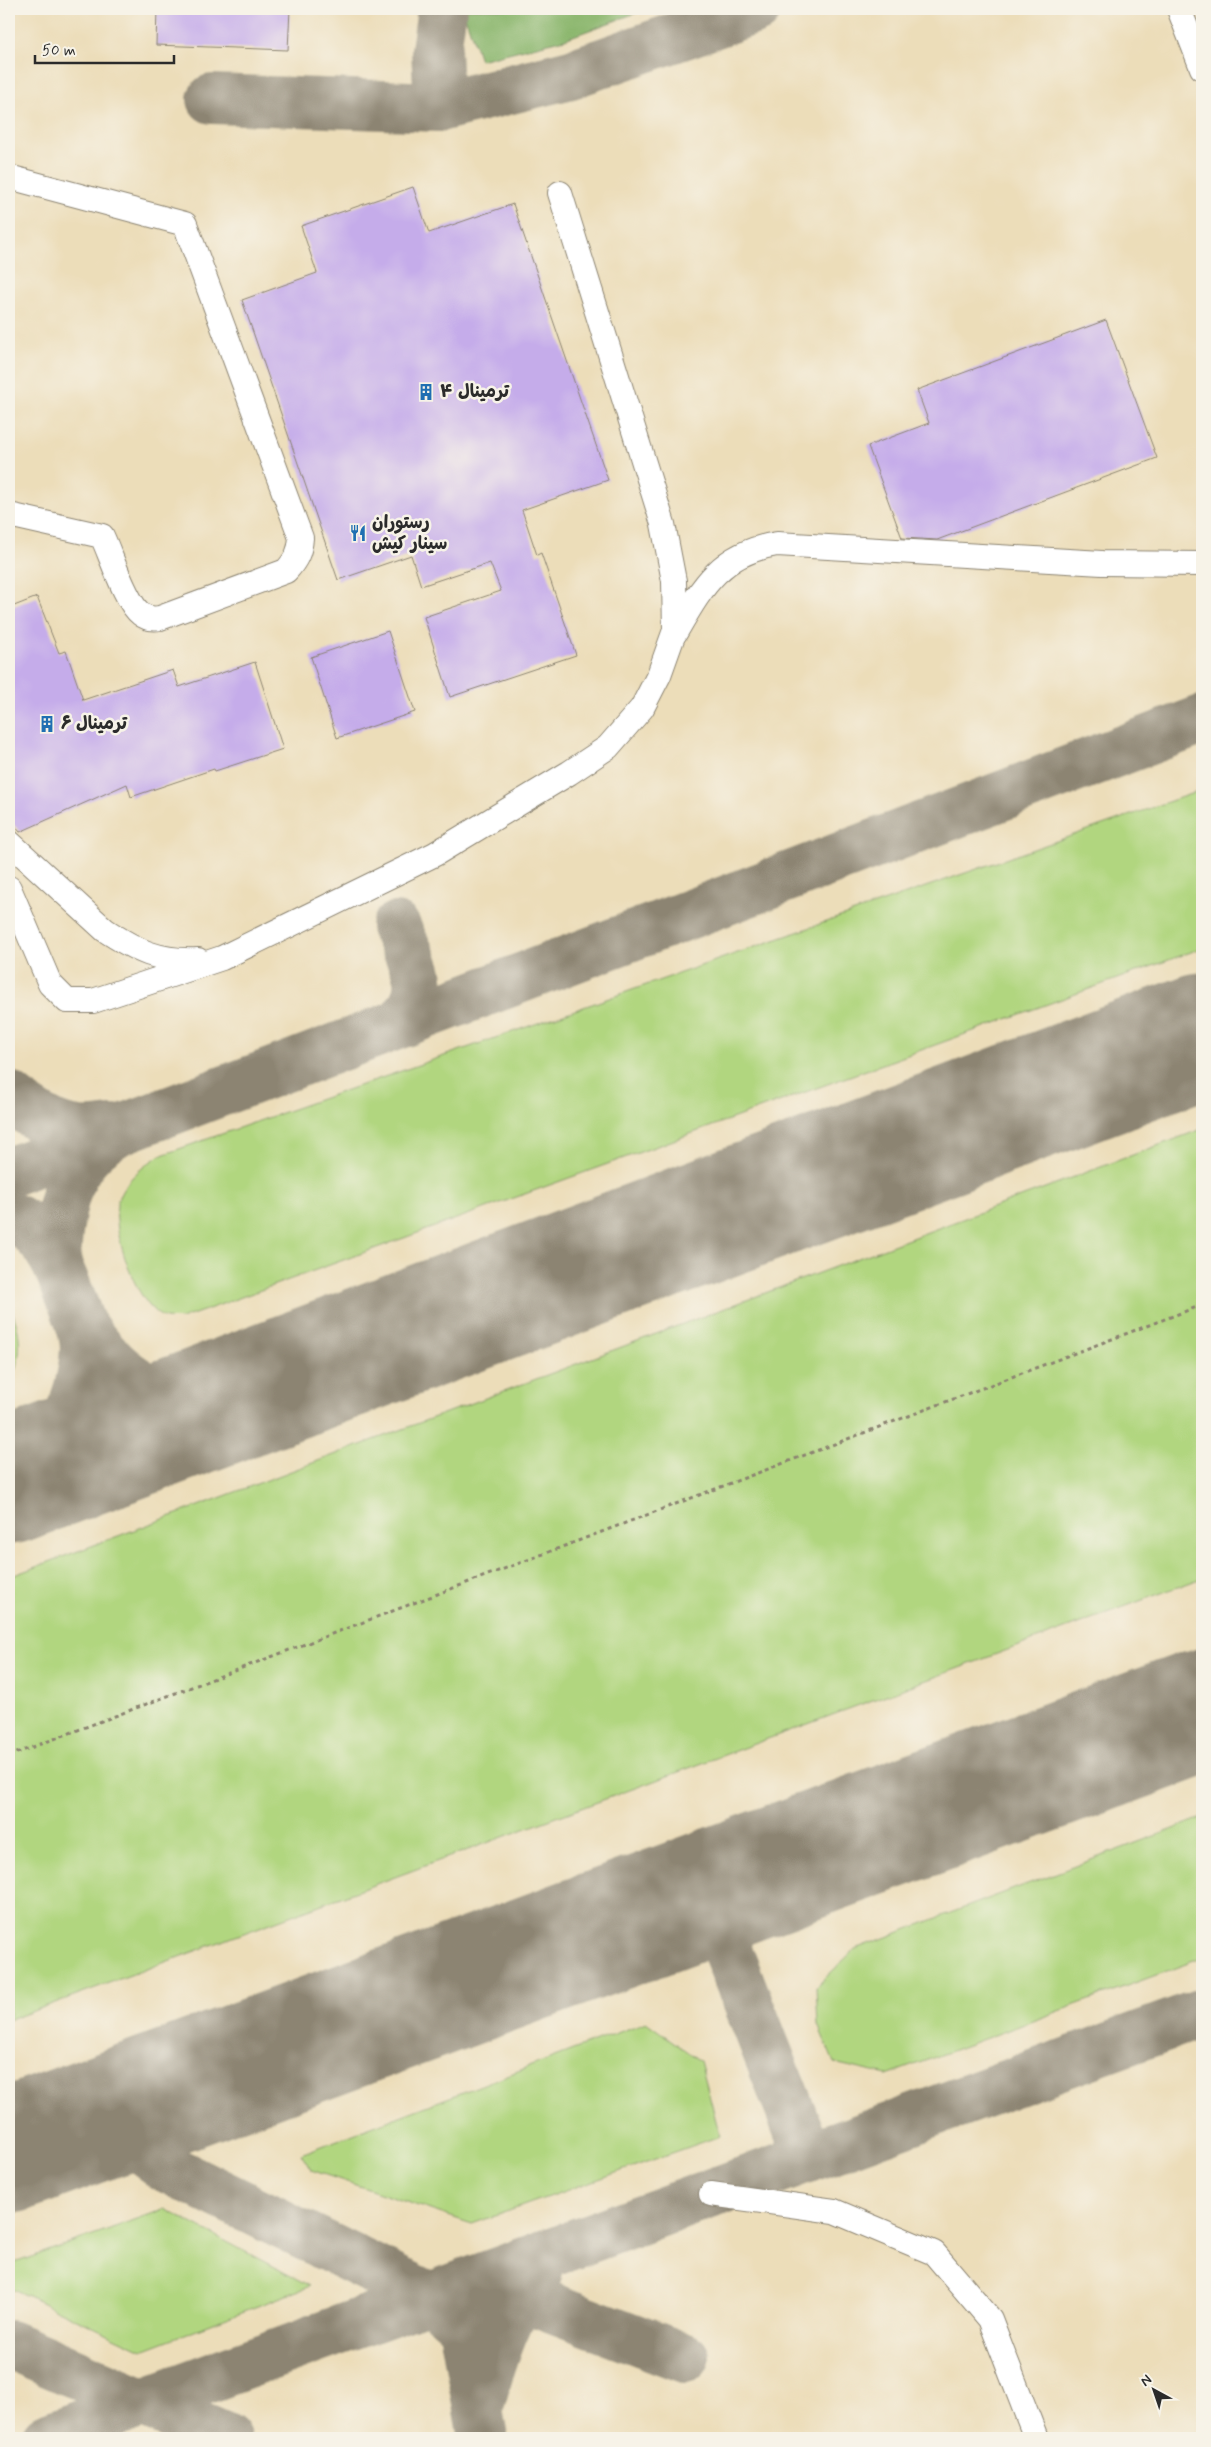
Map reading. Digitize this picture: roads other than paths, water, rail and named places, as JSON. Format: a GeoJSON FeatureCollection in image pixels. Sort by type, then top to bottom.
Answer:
{"type":"FeatureCollection","features":[{"type":"Feature","properties":{"kind":"lane"},"geometry":{"type":"LineString","coordinates":[[1178,9],[1202,68]]}},
{"type":"Feature","properties":{"kind":"lane"},"geometry":{"type":"LineString","coordinates":[[9,177],[185,224],[301,538],[300,550],[295,561],[286,571],[160,618],[151,619],[142,614],[132,604],[102,536],[9,515]]}},
{"type":"Feature","properties":{"kind":"lane"},"geometry":{"type":"LineString","coordinates":[[9,888],[50,984],[67,1001],[93,1001],[222,958],[435,854],[608,747],[642,708],[659,675],[675,630],[674,581],[663,524],[560,193]]}},
{"type":"Feature","properties":{"kind":"lane"},"geometry":{"type":"LineString","coordinates":[[672,639],[697,595],[711,577],[733,559],[754,547],[777,544],[1102,563],[1202,564]]}},
{"type":"Feature","properties":{"kind":"lane"},"geometry":{"type":"LineString","coordinates":[[9,842],[105,930],[120,940],[147,954],[175,961],[222,958]]}},
{"type":"Feature","properties":{"kind":"lane"},"geometry":{"type":"LineString","coordinates":[[711,2194],[834,2211],[934,2253],[990,2319],[1036,2438]]}},
{"type":"Feature","properties":{"kind":"place","name":"ترمینال ۴"},"geometry":{"type":"Point","coordinates":[426,392]}},
{"type":"Feature","properties":{"kind":"place","name":"رستوران سینار کیش"},"geometry":{"type":"Point","coordinates":[358,533]}},
{"type":"Feature","properties":{"kind":"place","name":"ترمینال ۶"},"geometry":{"type":"Point","coordinates":[47,724]}}]}
